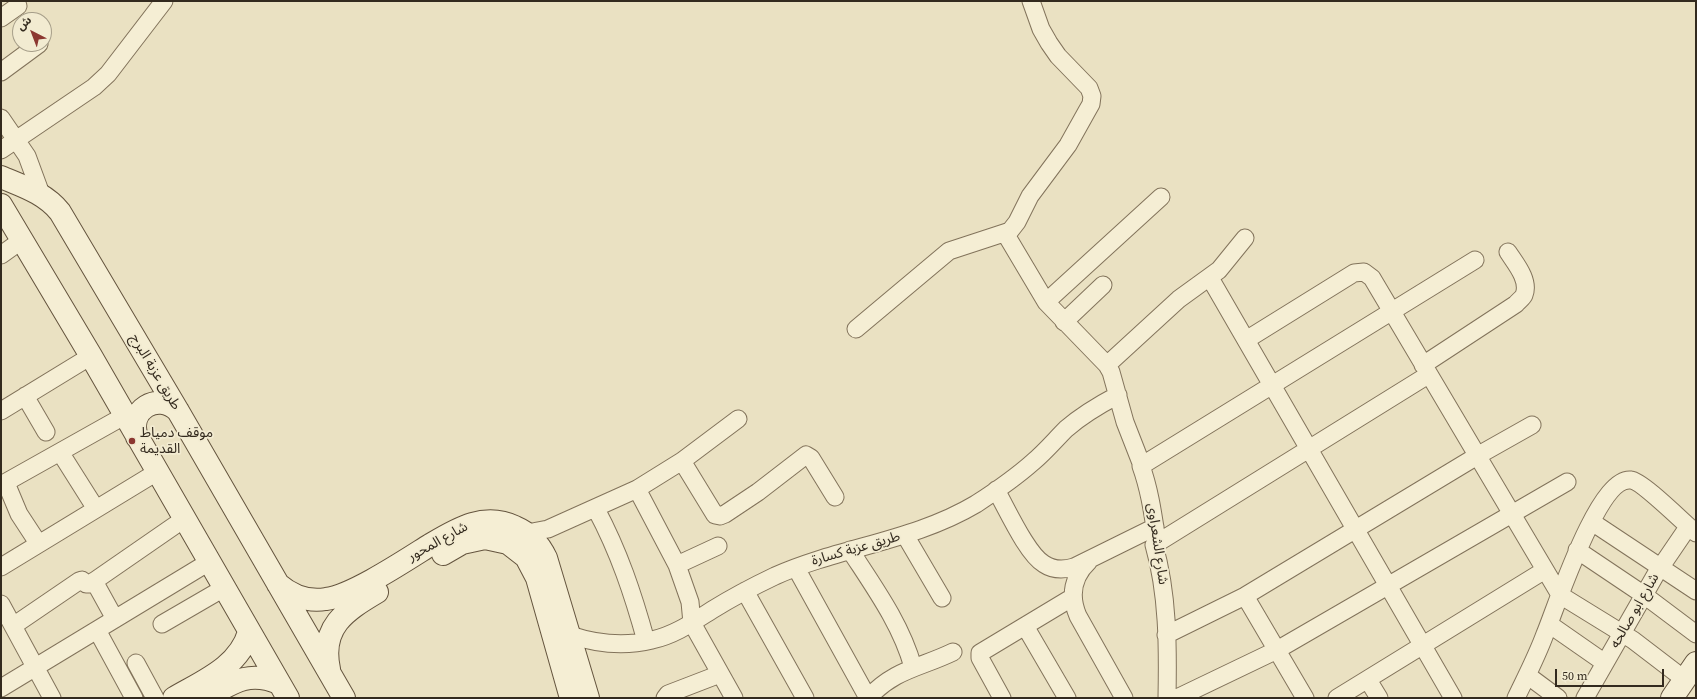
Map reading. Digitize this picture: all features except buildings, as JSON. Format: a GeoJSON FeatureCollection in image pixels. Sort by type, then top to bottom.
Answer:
{"type":"FeatureCollection","features":[{"type":"Feature","properties":{"kind":"street"},"geometry":{"type":"LineString","coordinates":[[1,150],[94,87],[108,74],[164,1]]}},
{"type":"Feature","properties":{"kind":"street"},"geometry":{"type":"LineString","coordinates":[[856,329],[949,251],[1005,234],[1014,226],[1030,196],[1068,145],[1091,104],[1092,96],[1090,88],[1058,56],[1048,43],[1041,29],[1031,1]]}},
{"type":"Feature","properties":{"kind":"street"},"geometry":{"type":"LineString","coordinates":[[1,18],[18,6]]}},
{"type":"Feature","properties":{"kind":"street"},"geometry":{"type":"LineString","coordinates":[[1,72],[28,52]]}},
{"type":"Feature","properties":{"kind":"street"},"geometry":{"type":"LineString","coordinates":[[1,118],[17,139],[32,168],[40,194]]}},
{"type":"Feature","properties":{"kind":"street","name":"طريق عزبة البرج"},"geometry":{"type":"LineString","coordinates":[[1,177],[40,194],[53,204],[60,212],[178,411],[344,698]]}},
{"type":"Feature","properties":{"kind":"street"},"geometry":{"type":"LineString","coordinates":[[1046,302],[1161,197]]}},
{"type":"Feature","properties":{"kind":"street"},"geometry":{"type":"LineString","coordinates":[[1,205],[91,356],[136,437],[284,690]]}},
{"type":"Feature","properties":{"kind":"street"},"geometry":{"type":"LineString","coordinates":[[1005,234],[1046,302],[1107,365],[1179,299],[1210,278],[1231,257],[1245,238]]}},
{"type":"Feature","properties":{"kind":"street"},"geometry":{"type":"LineString","coordinates":[[1,255],[22,240]]}},
{"type":"Feature","properties":{"kind":"street"},"geometry":{"type":"LineString","coordinates":[[1154,545],[1308,449],[1425,370],[1516,304],[1524,295],[1525,285],[1522,274],[1508,252]]}},
{"type":"Feature","properties":{"kind":"street"},"geometry":{"type":"LineString","coordinates":[[1141,466],[1475,260]]}},
{"type":"Feature","properties":{"kind":"street"},"geometry":{"type":"LineString","coordinates":[[1246,340],[1354,273],[1364,272],[1372,278],[1425,370],[1560,595],[1622,633],[1690,671],[1672,698]]}},
{"type":"Feature","properties":{"kind":"street"},"geometry":{"type":"LineString","coordinates":[[1210,278],[1453,698]]}},
{"type":"Feature","properties":{"kind":"street"},"geometry":{"type":"LineString","coordinates":[[1064,322],[1103,285]]}},
{"type":"Feature","properties":{"kind":"street"},"geometry":{"type":"LineString","coordinates":[[1,411],[91,356]]}},
{"type":"Feature","properties":{"kind":"street","name":"شارع الشعراوى"},"geometry":{"type":"LineString","coordinates":[[1107,365],[1114,380],[1125,422],[1142,463],[1141,466],[1149,490],[1157,541],[1154,545],[1160,568],[1166,635],[1167,698]]}},
{"type":"Feature","properties":{"kind":"street","name":"طريق عزبة كسارة"},"geometry":{"type":"LineString","coordinates":[[570,635],[611,644],[646,641],[667,636],[745,592],[796,568],[850,550],[905,535],[952,516],[996,490],[1033,462],[1076,421],[1118,395]]}},
{"type":"Feature","properties":{"kind":"street"},"geometry":{"type":"LineString","coordinates":[[25,396],[46,432]]}},
{"type":"Feature","properties":{"kind":"street"},"geometry":{"type":"LineString","coordinates":[[136,437],[135,421],[140,411],[146,406],[153,403],[165,402],[178,411]]}},
{"type":"Feature","properties":{"kind":"street"},"geometry":{"type":"LineString","coordinates":[[38,543],[19,514],[4,484],[124,416]]}},
{"type":"Feature","properties":{"kind":"street"},"geometry":{"type":"LineString","coordinates":[[527,533],[541,532],[596,509],[638,489],[682,461],[738,419]]}},
{"type":"Feature","properties":{"kind":"street"},"geometry":{"type":"LineString","coordinates":[[1166,635],[1245,596],[1355,528],[1532,425]]}},
{"type":"Feature","properties":{"kind":"street"},"geometry":{"type":"LineString","coordinates":[[60,452],[96,509]]}},
{"type":"Feature","properties":{"kind":"street"},"geometry":{"type":"LineString","coordinates":[[682,461],[715,515],[720,516],[747,499],[806,455],[811,458],[835,497]]}},
{"type":"Feature","properties":{"kind":"street"},"geometry":{"type":"LineString","coordinates":[[1,567],[38,543],[157,472]]}},
{"type":"Feature","properties":{"kind":"street"},"geometry":{"type":"LineString","coordinates":[[1516,698],[1549,624],[1577,550],[1612,488],[1620,481],[1627,479],[1641,484],[1692,530]]}},
{"type":"Feature","properties":{"kind":"street"},"geometry":{"type":"LineString","coordinates":[[1177,698],[1277,650],[1567,482]]}},
{"type":"Feature","properties":{"kind":"street"},"geometry":{"type":"LineString","coordinates":[[638,489],[677,565],[690,602],[692,623],[734,698]]}},
{"type":"Feature","properties":{"kind":"street"},"geometry":{"type":"LineString","coordinates":[[996,490],[1029,547],[1044,564],[1059,569],[1067,569],[1090,561],[1155,527]]}},
{"type":"Feature","properties":{"kind":"street"},"geometry":{"type":"LineString","coordinates":[[596,509],[613,541],[627,575],[646,641]]}},
{"type":"Feature","properties":{"kind":"street"},"geometry":{"type":"LineString","coordinates":[[13,626],[80,581],[87,584],[94,581],[184,519]]}},
{"type":"Feature","properties":{"kind":"street","name":"شارع المحور"},"geometry":{"type":"LineString","coordinates":[[330,674],[327,652],[330,635],[338,621],[345,602],[464,526],[479,522],[496,521],[513,526],[527,533],[538,545],[546,558],[588,698]]}},
{"type":"Feature","properties":{"kind":"street"},"geometry":{"type":"LineString","coordinates":[[1592,522],[1696,591]]}},
{"type":"Feature","properties":{"kind":"street","name":"شارع ابو صالحه"},"geometry":{"type":"LineString","coordinates":[[1585,698],[1660,566],[1692,530]]}},
{"type":"Feature","properties":{"kind":"street"},"geometry":{"type":"LineString","coordinates":[[905,535],[942,598]]}},
{"type":"Feature","properties":{"kind":"street","name":"شارع المحور"},"geometry":{"type":"LineString","coordinates":[[278,584],[288,592],[305,599],[345,602],[462,543],[485,538],[508,543],[526,557],[534,570],[571,698]]}},
{"type":"Feature","properties":{"kind":"street"},"geometry":{"type":"LineString","coordinates":[[677,565],[718,546]]}},
{"type":"Feature","properties":{"kind":"street"},"geometry":{"type":"LineString","coordinates":[[850,550],[894,619],[905,642],[913,667]]}},
{"type":"Feature","properties":{"kind":"street"},"geometry":{"type":"LineString","coordinates":[[1577,550],[1644,595],[1696,634]]}},
{"type":"Feature","properties":{"kind":"street"},"geometry":{"type":"LineString","coordinates":[[1090,561],[1078,574],[1074,585],[1073,597],[1078,616],[1124,698]]}},
{"type":"Feature","properties":{"kind":"street"},"geometry":{"type":"LineString","coordinates":[[1,688],[209,562]]}},
{"type":"Feature","properties":{"kind":"street"},"geometry":{"type":"LineString","coordinates":[[796,568],[868,698],[889,679],[913,667],[953,652]]}},
{"type":"Feature","properties":{"kind":"street"},"geometry":{"type":"LineString","coordinates":[[1337,698],[1545,570]]}},
{"type":"Feature","properties":{"kind":"street"},"geometry":{"type":"LineString","coordinates":[[94,581],[115,619]]}},
{"type":"Feature","properties":{"kind":"street"},"geometry":{"type":"LineString","coordinates":[[162,624],[224,588]]}},
{"type":"Feature","properties":{"kind":"street"},"geometry":{"type":"LineString","coordinates":[[745,592],[805,698]]}},
{"type":"Feature","properties":{"kind":"street"},"geometry":{"type":"LineString","coordinates":[[1245,596],[1305,698]]}},
{"type":"Feature","properties":{"kind":"street"},"geometry":{"type":"LineString","coordinates":[[1002,698],[980,654],[1073,597]]}},
{"type":"Feature","properties":{"kind":"street"},"geometry":{"type":"LineString","coordinates":[[1,604],[52,698]]}},
{"type":"Feature","properties":{"kind":"street"},"geometry":{"type":"LineString","coordinates":[[1549,624],[1605,663]]}},
{"type":"Feature","properties":{"kind":"street"},"geometry":{"type":"LineString","coordinates":[[1025,626],[1067,698]]}},
{"type":"Feature","properties":{"kind":"street"},"geometry":{"type":"LineString","coordinates":[[97,630],[134,698]]}},
{"type":"Feature","properties":{"kind":"street"},"geometry":{"type":"LineString","coordinates":[[174,698],[227,666],[241,651],[249,632]]}},
{"type":"Feature","properties":{"kind":"street"},"geometry":{"type":"LineString","coordinates":[[136,663],[155,698]]}},
{"type":"Feature","properties":{"kind":"street"},"geometry":{"type":"LineString","coordinates":[[665,698],[668,694],[720,674]]}},
{"type":"Feature","properties":{"kind":"street"},"geometry":{"type":"LineString","coordinates":[[1526,675],[1558,698]]}},
{"type":"Feature","properties":{"kind":"street"},"geometry":{"type":"LineString","coordinates":[[206,698],[232,683],[247,678],[264,678],[284,690]]}},
{"type":"Feature","properties":{"kind":"street"},"geometry":{"type":"LineString","coordinates":[[1368,680],[1379,698]]}},
{"type":"Feature","properties":{"kind":"place","name":"موقف دمياط القديمة"},"geometry":{"type":"Point","coordinates":[132,441]}}]}
